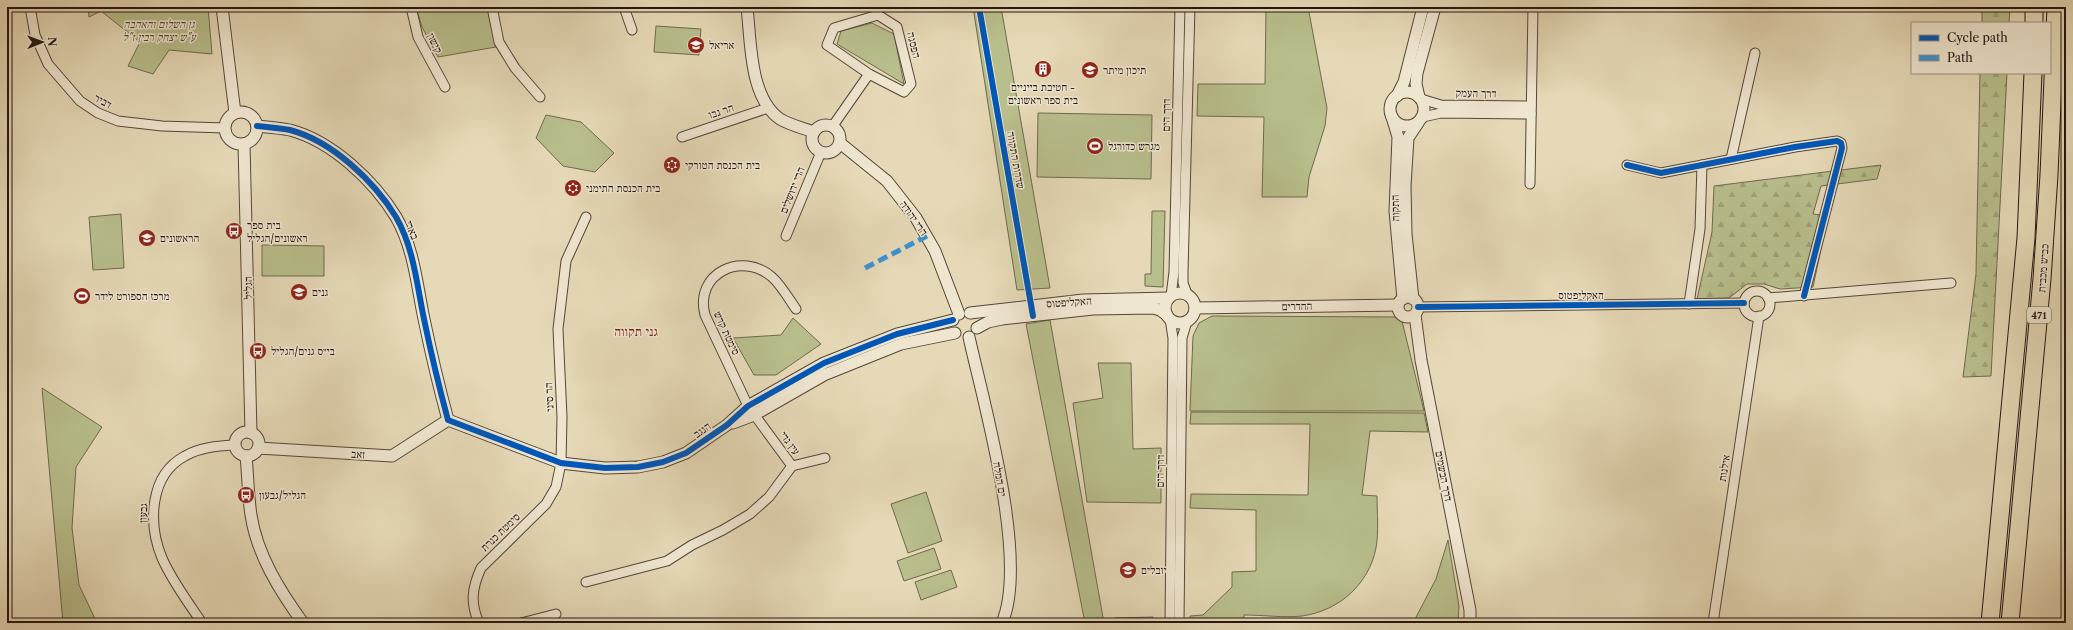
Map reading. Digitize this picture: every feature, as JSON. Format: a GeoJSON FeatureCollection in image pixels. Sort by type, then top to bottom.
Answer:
{"type":"FeatureCollection","features":[{"type":"Feature","properties":{"kind":"highway"},"geometry":{"type":"LineString","coordinates":[[2034,7],[2034,22]]}},
{"type":"Feature","properties":{"kind":"highway","name":"כביש מכבית"},"geometry":{"type":"LineString","coordinates":[[2010,623],[2042,279],[2050,175],[2056,7]]}},
{"type":"Feature","properties":{"kind":"highway","name":"כביש מכבית"},"geometry":{"type":"LineString","coordinates":[[1990,623],[2026,238],[2033,74]]}},
{"type":"Feature","properties":{"kind":"street","name":"דביר"},"geometry":{"type":"LineString","coordinates":[[30,7],[35,35],[48,64],[80,101],[98,113],[118,121],[162,126],[225,128]]}},
{"type":"Feature","properties":{"kind":"street"},"geometry":{"type":"LineString","coordinates":[[222,7],[239,112]]}},
{"type":"Feature","properties":{"kind":"street"},"geometry":{"type":"LineString","coordinates":[[230,7],[239,112]]}},
{"type":"Feature","properties":{"kind":"street","name":"קישון"},"geometry":{"type":"LineString","coordinates":[[411,7],[418,37],[445,87]]}},
{"type":"Feature","properties":{"kind":"street"},"geometry":{"type":"LineString","coordinates":[[492,7],[499,42],[515,68],[540,97]]}},
{"type":"Feature","properties":{"kind":"street"},"geometry":{"type":"LineString","coordinates":[[624,7],[632,30]]}},
{"type":"Feature","properties":{"kind":"street"},"geometry":{"type":"LineString","coordinates":[[747,7],[754,72],[759,91],[768,108],[780,119],[814,132]]}},
{"type":"Feature","properties":{"kind":"street","name":"דרך הים"},"geometry":{"type":"LineString","coordinates":[[1170,297],[1174,272],[1180,7]]}},
{"type":"Feature","properties":{"kind":"street","name":"דרך הים"},"geometry":{"type":"LineString","coordinates":[[1187,294],[1183,283],[1183,272],[1190,7]]}},
{"type":"Feature","properties":{"kind":"street"},"geometry":{"type":"LineString","coordinates":[[1423,7],[1404,79],[1391,107],[1392,117],[1398,123],[1405,126],[1420,120],[1424,109],[1416,84],[1417,73],[1435,7]]}},
{"type":"Feature","properties":{"kind":"street"},"geometry":{"type":"LineString","coordinates":[[1530,184],[1533,7]]}},
{"type":"Feature","properties":{"kind":"street","name":"הפסגה"},"geometry":{"type":"LineString","coordinates":[[878,15],[898,27],[911,84],[904,92],[869,74],[827,46],[834,28],[878,15]]}},
{"type":"Feature","properties":{"kind":"street"},"geometry":{"type":"LineString","coordinates":[[1731,159],[1755,53]]}},
{"type":"Feature","properties":{"kind":"street"},"geometry":{"type":"LineString","coordinates":[[832,127],[869,74]]}},
{"type":"Feature","properties":{"kind":"street"},"geometry":{"type":"LineString","coordinates":[[1397,96],[1407,92],[1420,98]]}},
{"type":"Feature","properties":{"kind":"street","name":"דרך העמק"},"geometry":{"type":"LineString","coordinates":[[1420,98],[1441,105],[1531,110]]}},
{"type":"Feature","properties":{"kind":"street","name":"הר נבו"},"geometry":{"type":"LineString","coordinates":[[682,137],[768,108]]}},
{"type":"Feature","properties":{"kind":"street","name":"דרך העמק"},"geometry":{"type":"LineString","coordinates":[[1420,120],[1441,113],[1531,110]]}},
{"type":"Feature","properties":{"kind":"street"},"geometry":{"type":"LineString","coordinates":[[239,112],[252,116],[257,126],[255,136],[241,144],[229,139],[225,128],[227,120],[239,112]]}},
{"type":"Feature","properties":{"kind":"street","name":"התקוה"},"geometry":{"type":"LineString","coordinates":[[1392,117],[1398,134],[1395,211],[1409,307]]}},
{"type":"Feature","properties":{"kind":"street","name":"התקוה"},"geometry":{"type":"LineString","coordinates":[[1409,307],[1405,186],[1408,138],[1420,120]]}},
{"type":"Feature","properties":{"kind":"street","name":"בארי"},"geometry":{"type":"LineString","coordinates":[[257,126],[291,130],[323,143],[350,163],[382,197],[396,218],[410,251],[448,420]]}},
{"type":"Feature","properties":{"kind":"street"},"geometry":{"type":"LineString","coordinates":[[820,127],[832,127],[839,134],[840,143],[834,151],[830,153],[821,152],[814,146],[812,141],[814,132],[820,127]]}},
{"type":"Feature","properties":{"kind":"street"},"geometry":{"type":"LineString","coordinates":[[1627,165],[1661,173],[1795,147],[1837,141],[1841,143],[1842,148],[1804,296]]}},
{"type":"Feature","properties":{"kind":"street","name":"הרי יהודה"},"geometry":{"type":"LineString","coordinates":[[840,143],[887,181],[916,218],[935,251],[956,317]]}},
{"type":"Feature","properties":{"kind":"street","name":"הגליל"},"geometry":{"type":"LineString","coordinates":[[241,144],[248,433]]}},
{"type":"Feature","properties":{"kind":"street","name":"הרי ירושלים"},"geometry":{"type":"LineString","coordinates":[[786,236],[821,152]]}},
{"type":"Feature","properties":{"kind":"street"},"geometry":{"type":"LineString","coordinates":[[1689,304],[1700,229],[1702,165]]}},
{"type":"Feature","properties":{"kind":"street","name":"הר סיני"},"geometry":{"type":"LineString","coordinates":[[561,463],[562,417],[558,329],[566,261],[586,217]]}},
{"type":"Feature","properties":{"kind":"street","name":"סימטת קדש"},"geometry":{"type":"LineString","coordinates":[[751,410],[705,315],[703,306],[704,294],[708,282],[716,274],[726,269],[744,266],[755,268],[772,277],[796,310]]}},
{"type":"Feature","properties":{"kind":"street"},"geometry":{"type":"LineString","coordinates":[[1768,298],[1951,283]]}},
{"type":"Feature","properties":{"kind":"street"},"geometry":{"type":"LineString","coordinates":[[1754,291],[1762,292],[1768,298],[1768,310],[1759,316],[1748,314],[1744,303],[1747,295],[1754,291]]}},
{"type":"Feature","properties":{"kind":"street"},"geometry":{"type":"LineString","coordinates":[[1178,293],[1187,294],[1192,299],[1195,308],[1194,315],[1187,321],[1178,323],[1169,317],[1166,306],[1170,297],[1178,293]]}},
{"type":"Feature","properties":{"kind":"street","name":"האקליפטוס"},"geometry":{"type":"LineString","coordinates":[[970,313],[1084,300],[1170,297]]}},
{"type":"Feature","properties":{"kind":"street","name":"האקליפטוס"},"geometry":{"type":"LineString","coordinates":[[1409,307],[1744,303]]}},
{"type":"Feature","properties":{"kind":"street","name":"ההדרים"},"geometry":{"type":"LineString","coordinates":[[1195,308],[1409,307]]}},
{"type":"Feature","properties":{"kind":"street","name":"דרך הבשמים"},"geometry":{"type":"LineString","coordinates":[[1409,307],[1421,360],[1470,623]]}},
{"type":"Feature","properties":{"kind":"street","name":"האקליפטוס"},"geometry":{"type":"LineString","coordinates":[[977,328],[988,322],[1002,319],[1093,309],[1153,308],[1160,310],[1169,317]]}},
{"type":"Feature","properties":{"kind":"street"},"geometry":{"type":"LineString","coordinates":[[970,313],[976,319],[977,328],[973,335],[969,337],[960,336],[953,328],[956,317],[970,313]]}},
{"type":"Feature","properties":{"kind":"street","name":"אילנות"},"geometry":{"type":"LineString","coordinates":[[1713,623],[1759,316]]}},
{"type":"Feature","properties":{"kind":"street","name":"הנגב"},"geometry":{"type":"LineString","coordinates":[[448,420],[561,463],[605,468],[638,467],[663,462],[686,453],[824,363],[897,334],[956,317]]}},
{"type":"Feature","properties":{"kind":"street","name":"דרך הים"},"geometry":{"type":"LineString","coordinates":[[1169,317],[1173,338],[1170,623]]}},
{"type":"Feature","properties":{"kind":"street","name":"דרך הים"},"geometry":{"type":"LineString","coordinates":[[1179,623],[1182,338],[1187,321]]}},
{"type":"Feature","properties":{"kind":"street","name":"הנגב"},"geometry":{"type":"LineString","coordinates":[[751,410],[831,373],[901,344],[956,333]]}},
{"type":"Feature","properties":{"kind":"street","name":"ים המלח"},"geometry":{"type":"LineString","coordinates":[[969,337],[995,455],[1008,531],[1010,577],[1008,609],[1002,623]]}},
{"type":"Feature","properties":{"kind":"street","name":"עין גדי"},"geometry":{"type":"LineString","coordinates":[[751,410],[792,466],[825,458]]}},
{"type":"Feature","properties":{"kind":"street","name":"זאב"},"geometry":{"type":"LineString","coordinates":[[258,448],[392,456],[448,420]]}},
{"type":"Feature","properties":{"kind":"street"},"geometry":{"type":"LineString","coordinates":[[248,433],[257,440],[258,448],[254,453],[246,456],[237,452],[235,445],[236,438],[248,433]]}},
{"type":"Feature","properties":{"kind":"street","name":"גבעון"},"geometry":{"type":"LineString","coordinates":[[202,623],[162,558],[155,536],[153,518],[156,496],[161,480],[170,467],[185,456],[203,449],[235,445]]}},
{"type":"Feature","properties":{"kind":"street"},"geometry":{"type":"LineString","coordinates":[[246,456],[251,516],[263,556],[285,598],[303,623]]}},
{"type":"Feature","properties":{"kind":"street","name":"סימטת כנרת"},"geometry":{"type":"LineString","coordinates":[[479,623],[472,597],[475,582],[481,568],[546,504],[556,487],[561,463]]}},
{"type":"Feature","properties":{"kind":"street"},"geometry":{"type":"LineString","coordinates":[[586,582],[667,561],[692,545],[723,530],[750,514],[769,497],[792,466]]}},
{"type":"Feature","properties":{"kind":"street","name":"דרך הבשמים"},"geometry":{"type":"LineString","coordinates":[[1465,592],[1465,623]]}},
{"type":"Feature","properties":{"kind":"street"},"geometry":{"type":"LineString","coordinates":[[521,623],[556,614]]}},
{"type":"Feature","properties":{"kind":"green space","name":"גן השלום והאהבה ע\"ש יצחק רבין ז\"ל"},"geometry":{"type":"Polygon","coordinates":[[[88,7],[208,7],[212,54],[169,50],[153,74],[128,66],[140,42],[101,11],[89,17],[88,7]]]}},
{"type":"Feature","properties":{"kind":"green space"},"geometry":{"type":"Polygon","coordinates":[[[416,7],[487,7],[496,47],[438,57],[422,27],[416,7]]]}},
{"type":"Feature","properties":{"kind":"green space"},"geometry":{"type":"Polygon","coordinates":[[[973,7],[1001,7],[1050,288],[1017,290],[973,7]]]}},
{"type":"Feature","properties":{"kind":"green space"},"geometry":{"type":"Polygon","coordinates":[[[1266,7],[1308,7],[1327,108],[1325,126],[1309,177],[1307,197],[1262,197],[1264,117],[1197,116],[1198,84],[1265,84],[1266,7]]]}},
{"type":"Feature","properties":{"kind":"green space"},"geometry":{"type":"Polygon","coordinates":[[[1982,7],[2010,7],[2009,22],[1982,22],[1982,7]]]}},
{"type":"Feature","properties":{"kind":"green space"},"geometry":{"type":"Polygon","coordinates":[[[872,23],[894,34],[904,84],[837,44],[841,31],[872,23]]]}},
{"type":"Feature","properties":{"kind":"green space"},"geometry":{"type":"Polygon","coordinates":[[[656,26],[701,29],[699,55],[654,52],[656,26]]]}},
{"type":"Feature","properties":{"kind":"green space"},"geometry":{"type":"Polygon","coordinates":[[[1980,74],[2007,74],[1991,376],[1963,377],[1976,274],[1980,74]]]}},
{"type":"Feature","properties":{"kind":"green space","name":"מגרש כדורגל"},"geometry":{"type":"Polygon","coordinates":[[[1038,113],[1152,115],[1151,179],[1037,177],[1038,113]]]}},
{"type":"Feature","properties":{"kind":"green space"},"geometry":{"type":"Polygon","coordinates":[[[546,115],[581,122],[614,153],[595,172],[563,166],[536,138],[546,115]]]}},
{"type":"Feature","properties":{"kind":"green space"},"geometry":{"type":"Polygon","coordinates":[[[1881,165],[1877,179],[1821,186],[1813,214],[1828,216],[1813,287],[1780,289],[1764,284],[1747,284],[1729,298],[1697,299],[1712,232],[1714,186],[1881,165]]]}},
{"type":"Feature","properties":{"kind":"green space"},"geometry":{"type":"Polygon","coordinates":[[[1152,211],[1165,211],[1163,287],[1145,286],[1145,274],[1151,274],[1152,211]]]}},
{"type":"Feature","properties":{"kind":"green space"},"geometry":{"type":"Polygon","coordinates":[[[121,214],[124,268],[93,270],[89,217],[121,214]]]}},
{"type":"Feature","properties":{"kind":"green space"},"geometry":{"type":"Polygon","coordinates":[[[262,245],[324,246],[324,276],[262,276],[262,245]]]}},
{"type":"Feature","properties":{"kind":"green space"},"geometry":{"type":"Polygon","coordinates":[[[1212,316],[1401,317],[1424,411],[1190,411],[1193,336],[1199,323],[1212,316]]]}},
{"type":"Feature","properties":{"kind":"green space"},"geometry":{"type":"Polygon","coordinates":[[[793,318],[821,344],[776,375],[754,375],[733,338],[781,335],[793,318]]]}},
{"type":"Feature","properties":{"kind":"green space"},"geometry":{"type":"Polygon","coordinates":[[[1050,320],[1104,623],[1085,623],[1026,324],[1050,320]]]}},
{"type":"Feature","properties":{"kind":"green space"},"geometry":{"type":"Polygon","coordinates":[[[1098,363],[1131,363],[1133,449],[1161,448],[1161,503],[1087,502],[1073,403],[1103,398],[1098,363]]]}},
{"type":"Feature","properties":{"kind":"green space"},"geometry":{"type":"Polygon","coordinates":[[[42,388],[102,427],[76,467],[72,528],[79,585],[97,623],[63,623],[42,388]]]}},
{"type":"Feature","properties":{"kind":"green space"},"geometry":{"type":"Polygon","coordinates":[[[1191,412],[1424,413],[1428,432],[1370,431],[1362,495],[1377,496],[1377,542],[1367,573],[1350,594],[1340,602],[1328,608],[1316,613],[1302,616],[1281,617],[1244,615],[1244,623],[1190,623],[1190,616],[1203,615],[1232,587],[1232,572],[1256,571],[1256,510],[1190,508],[1191,494],[1308,495],[1310,424],[1190,424],[1191,412]]]}},
{"type":"Feature","properties":{"kind":"green space"},"geometry":{"type":"Polygon","coordinates":[[[926,492],[942,541],[908,553],[891,504],[926,492]]]}},
{"type":"Feature","properties":{"kind":"green space"},"geometry":{"type":"Polygon","coordinates":[[[1448,540],[1459,606],[1458,623],[1413,623],[1436,579],[1448,540]]]}},
{"type":"Feature","properties":{"kind":"green space"},"geometry":{"type":"Polygon","coordinates":[[[934,548],[941,569],[904,581],[897,561],[934,548]]]}},
{"type":"Feature","properties":{"kind":"green space"},"geometry":{"type":"Polygon","coordinates":[[[951,570],[957,587],[921,600],[915,582],[951,570]]]}},
{"type":"Feature","properties":{"kind":"green space"},"geometry":{"type":"Polygon","coordinates":[[[1153,617],[1153,623],[1114,623],[1114,618],[1153,617]]]}},
{"type":"Feature","properties":{"kind":"marked path"},"geometry":{"type":"LineString","coordinates":[[865,268],[927,236]]}},
{"type":"Feature","properties":{"kind":"cycle path","name":"שדרות התקווה"},"geometry":{"type":"LineString","coordinates":[[979,7],[1033,316]]}},
{"type":"Feature","properties":{"kind":"cycle path"},"geometry":{"type":"LineString","coordinates":[[257,126],[290,130],[306,135],[321,143],[350,164],[364,177],[387,203],[402,229],[411,254],[429,344],[448,420],[561,463],[605,468],[638,467],[663,462],[686,453],[727,425],[748,406],[824,363],[897,334],[953,320]]}},
{"type":"Feature","properties":{"kind":"cycle path"},"geometry":{"type":"LineString","coordinates":[[1627,165],[1661,173],[1795,147],[1837,141],[1841,143],[1842,148],[1804,296]]}},
{"type":"Feature","properties":{"kind":"cycle path"},"geometry":{"type":"LineString","coordinates":[[1418,307],[1744,303]]}},
{"type":"Feature","properties":{"kind":"place","name":"אריאל"},"geometry":{"type":"Point","coordinates":[696,45]}},
{"type":"Feature","properties":{"kind":"place","name":"חטיבת בייניים - בית ספר ראשונים"},"geometry":{"type":"Point","coordinates":[1043,69]}},
{"type":"Feature","properties":{"kind":"place","name":"תיכון מיתר"},"geometry":{"type":"Point","coordinates":[1090,70]}},
{"type":"Feature","properties":{"kind":"place","name":"מגרש כדורגל"},"geometry":{"type":"Point","coordinates":[1095,146]}},
{"type":"Feature","properties":{"kind":"place","name":"בית הכנסת הטורקי"},"geometry":{"type":"Point","coordinates":[672,165]}},
{"type":"Feature","properties":{"kind":"place","name":"בית הכנסת התימני"},"geometry":{"type":"Point","coordinates":[573,188]}},
{"type":"Feature","properties":{"kind":"place","name":"בית ספר ראשונים/הגליל"},"geometry":{"type":"Point","coordinates":[234,231]}},
{"type":"Feature","properties":{"kind":"place","name":"הראשונים"},"geometry":{"type":"Point","coordinates":[147,238]}},
{"type":"Feature","properties":{"kind":"place","name":"גנים"},"geometry":{"type":"Point","coordinates":[299,292]}},
{"type":"Feature","properties":{"kind":"place","name":"מרכז הספורט לידר"},"geometry":{"type":"Point","coordinates":[82,296]}},
{"type":"Feature","properties":{"kind":"place","name":"בי״ס גנים/הגליל"},"geometry":{"type":"Point","coordinates":[258,351]}},
{"type":"Feature","properties":{"kind":"place","name":"הגליל/גבעון"},"geometry":{"type":"Point","coordinates":[246,495]}},
{"type":"Feature","properties":{"kind":"place","name":"יובלים"},"geometry":{"type":"Point","coordinates":[1128,570]}},
{"type":"Feature","properties":{"kind":"district","name":"גני תקווה"},"geometry":{"type":"Point","coordinates":[636,331]}}]}
